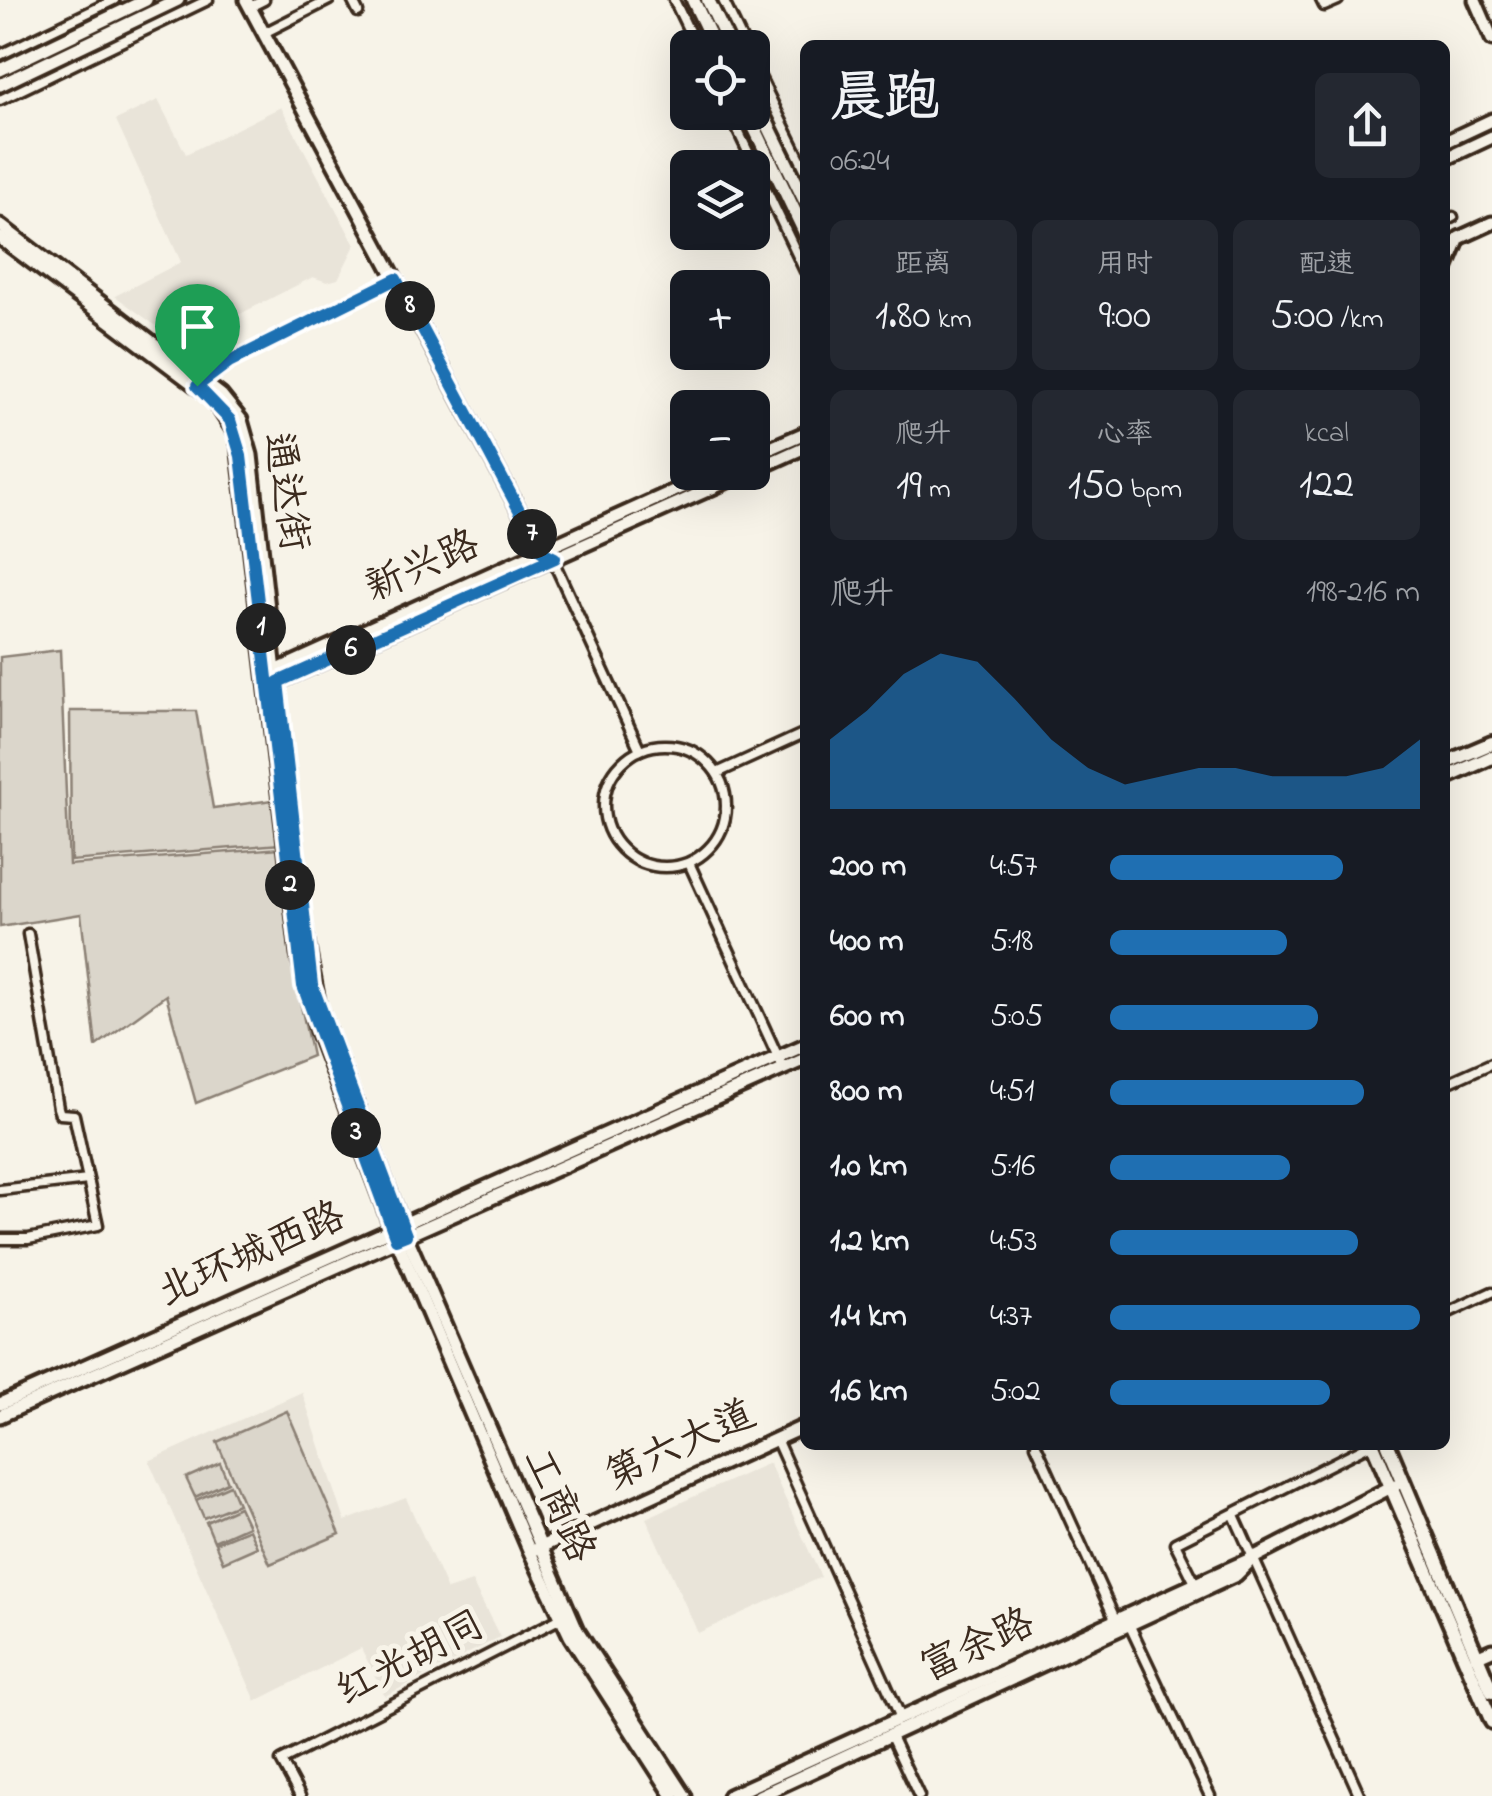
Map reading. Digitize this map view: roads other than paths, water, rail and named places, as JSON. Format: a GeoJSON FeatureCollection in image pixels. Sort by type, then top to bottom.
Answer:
{"type":"FeatureCollection","features":[{"type":"Feature","properties":{"kind":"main road"},"geometry":{"type":"LineString","coordinates":[[0,70],[146,0]]}},
{"type":"Feature","properties":{"kind":"main road"},"geometry":{"type":"LineString","coordinates":[[0,85],[178,0]]}},
{"type":"Feature","properties":{"kind":"main road"},"geometry":{"type":"LineString","coordinates":[[693,0],[707,30]]}},
{"type":"Feature","properties":{"kind":"main road"},"geometry":{"type":"LineString","coordinates":[[708,0],[722,30]]}},
{"type":"Feature","properties":{"kind":"main road"},"geometry":{"type":"LineString","coordinates":[[1475,0],[1492,39]]}},
{"type":"Feature","properties":{"kind":"main road"},"geometry":{"type":"LineString","coordinates":[[248,4],[548,554]]}},
{"type":"Feature","properties":{"kind":"main road"},"geometry":{"type":"LineString","coordinates":[[1450,140],[1492,120]]}},
{"type":"Feature","properties":{"kind":"main road"},"geometry":{"type":"LineString","coordinates":[[770,129],[800,191]]}},
{"type":"Feature","properties":{"kind":"main road"},"geometry":{"type":"LineString","coordinates":[[756,130],[800,223]]}},
{"type":"Feature","properties":{"kind":"main road"},"geometry":{"type":"LineString","coordinates":[[1450,157],[1492,137]]}},
{"type":"Feature","properties":{"kind":"main road"},"geometry":{"type":"LineString","coordinates":[[1450,260],[1459,238],[1492,223]]}},
{"type":"Feature","properties":{"kind":"main road","name":"通达街"},"geometry":{"type":"LineString","coordinates":[[0,225],[201,383],[237,436],[272,678],[303,986],[399,1232]]}},
{"type":"Feature","properties":{"kind":"main road","name":"通达街"},"geometry":{"type":"LineString","coordinates":[[0,238],[201,383]]}},
{"type":"Feature","properties":{"kind":"main road"},"geometry":{"type":"LineString","coordinates":[[770,448],[800,435]]}},
{"type":"Feature","properties":{"kind":"main road","name":"新兴路"},"geometry":{"type":"LineString","coordinates":[[770,463],[800,449]]}},
{"type":"Feature","properties":{"kind":"main road","name":"新兴路"},"geometry":{"type":"LineString","coordinates":[[272,678],[548,554],[679,490]]}},
{"type":"Feature","properties":{"kind":"main road","name":"新兴路"},"geometry":{"type":"LineString","coordinates":[[548,554],[706,490]]}},
{"type":"Feature","properties":{"kind":"main road"},"geometry":{"type":"LineString","coordinates":[[1450,761],[1492,743]]}},
{"type":"Feature","properties":{"kind":"main road"},"geometry":{"type":"LineString","coordinates":[[1450,776],[1492,757]]}},
{"type":"Feature","properties":{"kind":"main road","name":"北环城西路"},"geometry":{"type":"LineString","coordinates":[[0,1404],[780,1063],[800,1049]]}},
{"type":"Feature","properties":{"kind":"main road","name":"北环城西路"},"geometry":{"type":"LineString","coordinates":[[780,1063],[800,1059]]}},
{"type":"Feature","properties":{"kind":"main road","name":"北环城西路"},"geometry":{"type":"LineString","coordinates":[[0,1416],[399,1232]]}},
{"type":"Feature","properties":{"kind":"main road","name":"工商路"},"geometry":{"type":"LineString","coordinates":[[399,1232],[565,1616],[673,1796]]}},
{"type":"Feature","properties":{"kind":"main road","name":"第六大道"},"geometry":{"type":"LineString","coordinates":[[535,1550],[800,1428]]}},
{"type":"Feature","properties":{"kind":"main road"},"geometry":{"type":"LineString","coordinates":[[1374,1450],[1397,1484],[1492,1692]]}},
{"type":"Feature","properties":{"kind":"main road"},"geometry":{"type":"LineString","coordinates":[[1389,1450],[1397,1484],[1492,1722]]}},
{"type":"Feature","properties":{"kind":"main road","name":"富余路"},"geometry":{"type":"LineString","coordinates":[[759,1796],[888,1730],[901,1718],[1255,1556],[1397,1484]]}},
{"type":"Feature","properties":{"kind":"main road","name":"富余路"},"geometry":{"type":"LineString","coordinates":[[729,1796],[1130,1624],[1236,1575],[1255,1556]]}},
{"type":"Feature","properties":{"kind":"main road","name":"工商路"},"geometry":{"type":"LineString","coordinates":[[565,1616],[685,1796]]}},
{"type":"Feature","properties":{"kind":"main road"},"geometry":{"type":"LineString","coordinates":[[1476,1657],[1492,1650]]}},
{"type":"Feature","properties":{"kind":"street"},"geometry":{"type":"LineString","coordinates":[[0,55],[114,0]]}},
{"type":"Feature","properties":{"kind":"street"},"geometry":{"type":"LineString","coordinates":[[0,100],[208,0]]}},
{"type":"Feature","properties":{"kind":"street"},"geometry":{"type":"LineString","coordinates":[[248,4],[264,0]]}},
{"type":"Feature","properties":{"kind":"street"},"geometry":{"type":"LineString","coordinates":[[264,33],[329,0]]}},
{"type":"Feature","properties":{"kind":"street"},"geometry":{"type":"LineString","coordinates":[[352,0],[358,12]]}},
{"type":"Feature","properties":{"kind":"street"},"geometry":{"type":"LineString","coordinates":[[674,0],[688,30]]}},
{"type":"Feature","properties":{"kind":"street"},"geometry":{"type":"LineString","coordinates":[[723,0],[737,30]]}},
{"type":"Feature","properties":{"kind":"street"},"geometry":{"type":"LineString","coordinates":[[1321,0],[1324,6],[1338,0]]}},
{"type":"Feature","properties":{"kind":"street"},"geometry":{"type":"LineString","coordinates":[[770,97],[800,159]]}},
{"type":"Feature","properties":{"kind":"street"},"geometry":{"type":"LineString","coordinates":[[738,130],[800,261]]}},
{"type":"Feature","properties":{"kind":"street"},"geometry":{"type":"LineString","coordinates":[[201,383],[229,362],[396,279]]}},
{"type":"Feature","properties":{"kind":"street"},"geometry":{"type":"LineString","coordinates":[[548,554],[640,750]]}},
{"type":"Feature","properties":{"kind":"street"},"geometry":{"type":"LineString","coordinates":[[716,773],[800,735]]}},
{"type":"Feature","properties":{"kind":"street"},"geometry":{"type":"LineString","coordinates":[[678,746],[697,753],[716,773],[727,800],[726,820],[706,853],[689,863],[668,868],[647,865],[616,842],[605,820],[604,799],[610,778],[640,750],[678,746]]}},
{"type":"Feature","properties":{"kind":"street"},"geometry":{"type":"LineString","coordinates":[[689,863],[780,1063]]}},
{"type":"Feature","properties":{"kind":"street"},"geometry":{"type":"LineString","coordinates":[[0,1239],[28,1240],[94,1229],[98,1220],[74,1115],[60,1114],[58,1108],[28,934]]}},
{"type":"Feature","properties":{"kind":"street"},"geometry":{"type":"LineString","coordinates":[[1450,1082],[1492,1062]]}},
{"type":"Feature","properties":{"kind":"street"},"geometry":{"type":"LineString","coordinates":[[0,1190],[88,1180]]}},
{"type":"Feature","properties":{"kind":"street"},"geometry":{"type":"LineString","coordinates":[[1450,1312],[1492,1292]]}},
{"type":"Feature","properties":{"kind":"street"},"geometry":{"type":"LineString","coordinates":[[776,1439],[901,1718]]}},
{"type":"Feature","properties":{"kind":"street"},"geometry":{"type":"LineString","coordinates":[[1038,1450],[1115,1619]]}},
{"type":"Feature","properties":{"kind":"street"},"geometry":{"type":"LineString","coordinates":[[1194,1582],[1176,1543],[1361,1450]]}},
{"type":"Feature","properties":{"kind":"street"},"geometry":{"type":"LineString","coordinates":[[1234,1516],[1360,1796]]}},
{"type":"Feature","properties":{"kind":"street","name":"红光胡同"},"geometry":{"type":"LineString","coordinates":[[300,1796],[281,1762],[565,1616]]}},
{"type":"Feature","properties":{"kind":"street"},"geometry":{"type":"LineString","coordinates":[[1130,1624],[1210,1796]]}},
{"type":"Feature","properties":{"kind":"street"},"geometry":{"type":"LineString","coordinates":[[888,1730],[919,1796]]}}]}
